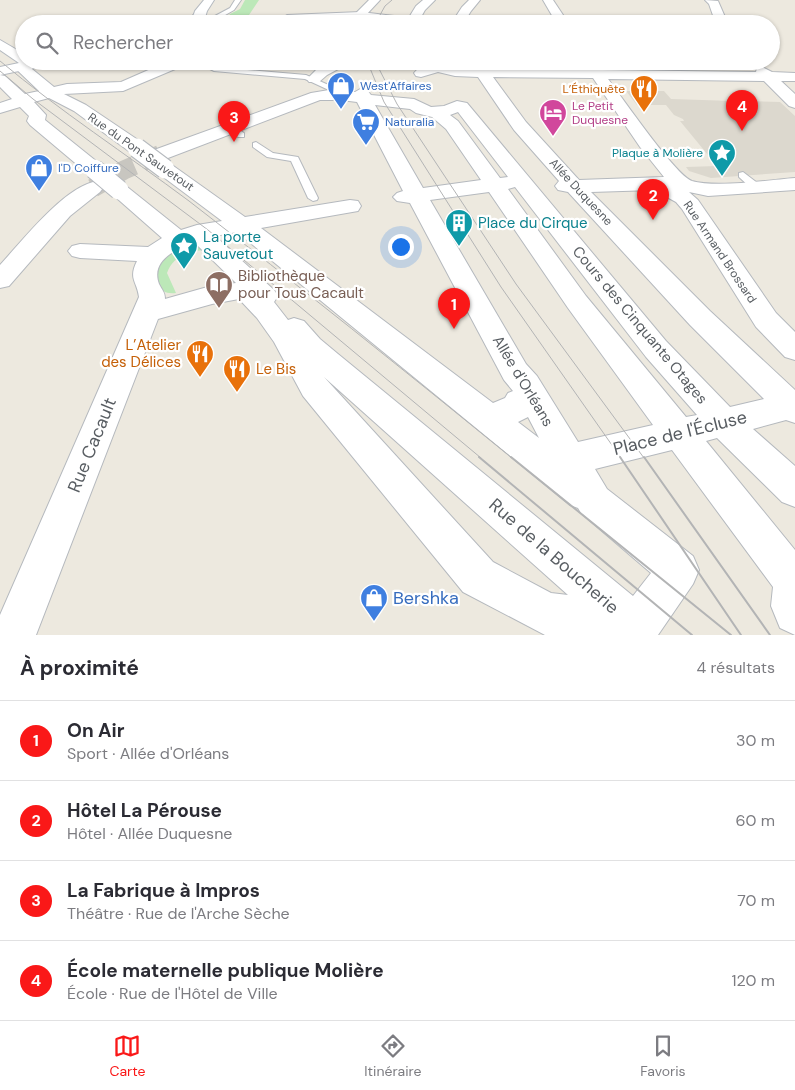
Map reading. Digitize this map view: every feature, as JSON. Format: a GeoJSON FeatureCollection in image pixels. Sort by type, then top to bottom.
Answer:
{"type":"FeatureCollection","features":[{"type":"Feature","properties":{"kind":"street"},"geometry":{"type":"LineString","coordinates":[[197,15],[209,0]]}},
{"type":"Feature","properties":{"kind":"street"},"geometry":{"type":"LineString","coordinates":[[362,15],[375,0]]}},
{"type":"Feature","properties":{"kind":"street"},"geometry":{"type":"LineString","coordinates":[[462,15],[475,0]]}},
{"type":"Feature","properties":{"kind":"street"},"geometry":{"type":"LineString","coordinates":[[548,0],[557,15]]}},
{"type":"Feature","properties":{"kind":"street"},"geometry":{"type":"LineString","coordinates":[[699,0],[711,1],[718,15]]}},
{"type":"Feature","properties":{"kind":"street"},"geometry":{"type":"LineString","coordinates":[[416,15],[420,8],[436,4]]}},
{"type":"Feature","properties":{"kind":"street"},"geometry":{"type":"LineString","coordinates":[[0,44],[15,54]]}},
{"type":"Feature","properties":{"kind":"street"},"geometry":{"type":"LineString","coordinates":[[0,71],[15,66]]}},
{"type":"Feature","properties":{"kind":"street","name":"Rue du Pont Sauvetout"},"geometry":{"type":"LineString","coordinates":[[23,70],[137,148],[163,161],[242,224]]}},
{"type":"Feature","properties":{"kind":"street"},"geometry":{"type":"LineString","coordinates":[[0,108],[22,100],[46,87],[123,86],[161,70]]}},
{"type":"Feature","properties":{"kind":"street"},"geometry":{"type":"LineString","coordinates":[[314,78],[326,70]]}},
{"type":"Feature","properties":{"kind":"street"},"geometry":{"type":"LineString","coordinates":[[163,161],[316,96],[358,95],[396,104],[471,70]]}},
{"type":"Feature","properties":{"kind":"street","name":"Allée Duquesne"},"geometry":{"type":"LineString","coordinates":[[480,70],[520,126],[574,186],[700,318]]}},
{"type":"Feature","properties":{"kind":"street","name":"Rue Armand Brossard"},"geometry":{"type":"LineString","coordinates":[[593,70],[646,142],[668,183],[690,205],[766,320],[795,348]]}},
{"type":"Feature","properties":{"kind":"street"},"geometry":{"type":"LineString","coordinates":[[631,70],[795,77]]}},
{"type":"Feature","properties":{"kind":"street"},"geometry":{"type":"LineString","coordinates":[[761,70],[795,103]]}},
{"type":"Feature","properties":{"kind":"street"},"geometry":{"type":"LineString","coordinates":[[0,79],[38,116],[36,121],[94,178],[119,190],[176,242]]}},
{"type":"Feature","properties":{"kind":"street","name":"Cours des Cinquante Otages"},"geometry":{"type":"LineString","coordinates":[[436,86],[462,107],[476,122],[518,186],[656,348],[723,422],[795,490]]}},
{"type":"Feature","properties":{"kind":"street","name":"Cours des Cinquante Otages"},"geometry":{"type":"LineString","coordinates":[[436,86],[452,124],[577,302],[795,591]]}},
{"type":"Feature","properties":{"kind":"street","name":"Allée d'Orléans"},"geometry":{"type":"LineString","coordinates":[[358,95],[367,107],[410,196],[515,372],[526,385],[594,502],[679,570],[640,631]]}},
{"type":"Feature","properties":{"kind":"street"},"geometry":{"type":"LineString","coordinates":[[0,280],[94,178]]}},
{"type":"Feature","properties":{"kind":"street"},"geometry":{"type":"LineString","coordinates":[[410,196],[518,186],[668,183],[708,190],[750,181],[795,184]]}},
{"type":"Feature","properties":{"kind":"street"},"geometry":{"type":"LineString","coordinates":[[80,251],[176,242],[242,224],[350,206]]}},
{"type":"Feature","properties":{"kind":"street"},"geometry":{"type":"LineString","coordinates":[[242,224],[594,502]]}},
{"type":"Feature","properties":{"kind":"street","name":"Rue Cacault"},"geometry":{"type":"LineString","coordinates":[[14,635],[146,314],[152,291],[146,284],[146,269],[176,242]]}},
{"type":"Feature","properties":{"kind":"street","name":"Rue de la Boucherie"},"geometry":{"type":"LineString","coordinates":[[176,242],[249,280],[310,347],[640,631]]}},
{"type":"Feature","properties":{"kind":"street","name":"Rue de la Boucherie"},"geometry":{"type":"LineString","coordinates":[[146,314],[211,295],[244,290],[273,317],[297,353],[314,387],[478,577],[547,614],[640,631]]}},
{"type":"Feature","properties":{"kind":"street","name":"Place de l'Écluse"},"geometry":{"type":"LineString","coordinates":[[700,318],[794,407]]}},
{"type":"Feature","properties":{"kind":"street","name":"Allée d'Orléans"},"geometry":{"type":"LineString","coordinates":[[490,420],[521,405],[519,402]]}},
{"type":"Feature","properties":{"kind":"street","name":"Place de l'Écluse"},"geometry":{"type":"LineString","coordinates":[[570,460],[723,422],[794,407]]}},
{"type":"Feature","properties":{"kind":"lane"},"geometry":{"type":"LineString","coordinates":[[222,15],[232,9],[238,0]]}},
{"type":"Feature","properties":{"kind":"lane"},"geometry":{"type":"LineString","coordinates":[[214,70],[314,78],[358,95]]}},
{"type":"Feature","properties":{"kind":"lane"},"geometry":{"type":"LineString","coordinates":[[256,146],[270,155],[295,159],[313,198]]}},
{"type":"Feature","properties":{"kind":"shaded area"},"geometry":{"type":"Polygon","coordinates":[[[626,91],[664,91],[671,99],[733,101],[731,98],[739,98],[742,101],[780,102],[795,116],[795,172],[711,178],[689,171],[686,167],[717,166],[680,121],[684,121],[683,119],[674,115],[666,105],[637,105],[626,91]]]}},
{"type":"Feature","properties":{"kind":"green space"},"geometry":{"type":"Polygon","coordinates":[[[245,0],[259,0],[249,15],[230,15],[240,9],[245,0]]]}},
{"type":"Feature","properties":{"kind":"green space"},"geometry":{"type":"Polygon","coordinates":[[[195,236],[206,250],[188,253],[173,262],[167,273],[176,293],[165,292],[159,286],[151,268],[195,236]]]}},
{"type":"Feature","properties":{"kind":"tunnel"},"geometry":{"type":"LineString","coordinates":[[93,188],[124,170],[161,154]]}},
{"type":"Feature","properties":{"kind":"tram line"},"geometry":{"type":"LineString","coordinates":[[380,15],[385,6],[392,0]]}},
{"type":"Feature","properties":{"kind":"tram line"},"geometry":{"type":"LineString","coordinates":[[0,61],[46,97],[189,201],[512,458]]}},
{"type":"Feature","properties":{"kind":"tram line"},"geometry":{"type":"LineString","coordinates":[[371,70],[384,102],[501,287],[621,458]]}},
{"type":"Feature","properties":{"kind":"tram line"},"geometry":{"type":"LineString","coordinates":[[380,70],[397,104],[516,284],[644,458]]}},
{"type":"Feature","properties":{"kind":"tram line"},"geometry":{"type":"LineString","coordinates":[[0,71],[33,99],[208,230],[481,458]]}},
{"type":"Feature","properties":{"kind":"tram line"},"geometry":{"type":"LineString","coordinates":[[479,457],[692,635]]}},
{"type":"Feature","properties":{"kind":"tram line"},"geometry":{"type":"LineString","coordinates":[[511,457],[731,635]]}},
{"type":"Feature","properties":{"kind":"tram line"},"geometry":{"type":"LineString","coordinates":[[620,457],[741,635]]}},
{"type":"Feature","properties":{"kind":"tram line"},"geometry":{"type":"LineString","coordinates":[[644,457],[770,635]]}},
{"type":"Feature","properties":{"kind":"place","name":"West'Affaires"},"geometry":{"type":"Point","coordinates":[341,110]}},
{"type":"Feature","properties":{"kind":"place","name":"L’Éthiquête"},"geometry":{"type":"Point","coordinates":[644,113]}},
{"type":"Feature","properties":{"kind":"place","name":"École maternelle publique Molière"},"geometry":{"type":"Point","coordinates":[742,131]}},
{"type":"Feature","properties":{"kind":"place","name":"Le Petit Duquesne"},"geometry":{"type":"Point","coordinates":[553,137]}},
{"type":"Feature","properties":{"kind":"place","name":"La Fabrique à Impros"},"geometry":{"type":"Point","coordinates":[234,142]}},
{"type":"Feature","properties":{"kind":"place","name":"Naturalia"},"geometry":{"type":"Point","coordinates":[366,146]}},
{"type":"Feature","properties":{"kind":"place","name":"Plaque à Molière"},"geometry":{"type":"Point","coordinates":[722,177]}},
{"type":"Feature","properties":{"kind":"place","name":"I'D Coiffure"},"geometry":{"type":"Point","coordinates":[39,192]}},
{"type":"Feature","properties":{"kind":"place","name":"Hôtel La Pérouse"},"geometry":{"type":"Point","coordinates":[653,220]}},
{"type":"Feature","properties":{"kind":"place","name":"Place du Cirque"},"geometry":{"type":"Point","coordinates":[459,247]}},
{"type":"Feature","properties":{"kind":"place","name":"La porte Sauvetout"},"geometry":{"type":"Point","coordinates":[184,270]}},
{"type":"Feature","properties":{"kind":"place","name":"Bibliothèque pour Tous Cacault"},"geometry":{"type":"Point","coordinates":[219,309]}},
{"type":"Feature","properties":{"kind":"place","name":"On Air"},"geometry":{"type":"Point","coordinates":[454,329]}},
{"type":"Feature","properties":{"kind":"place","name":"L’Atelier des Délices"},"geometry":{"type":"Point","coordinates":[200,378]}},
{"type":"Feature","properties":{"kind":"place","name":"Le Bis"},"geometry":{"type":"Point","coordinates":[237,393]}},
{"type":"Feature","properties":{"kind":"place","name":"Bershka"},"geometry":{"type":"Point","coordinates":[374,622]}}]}
